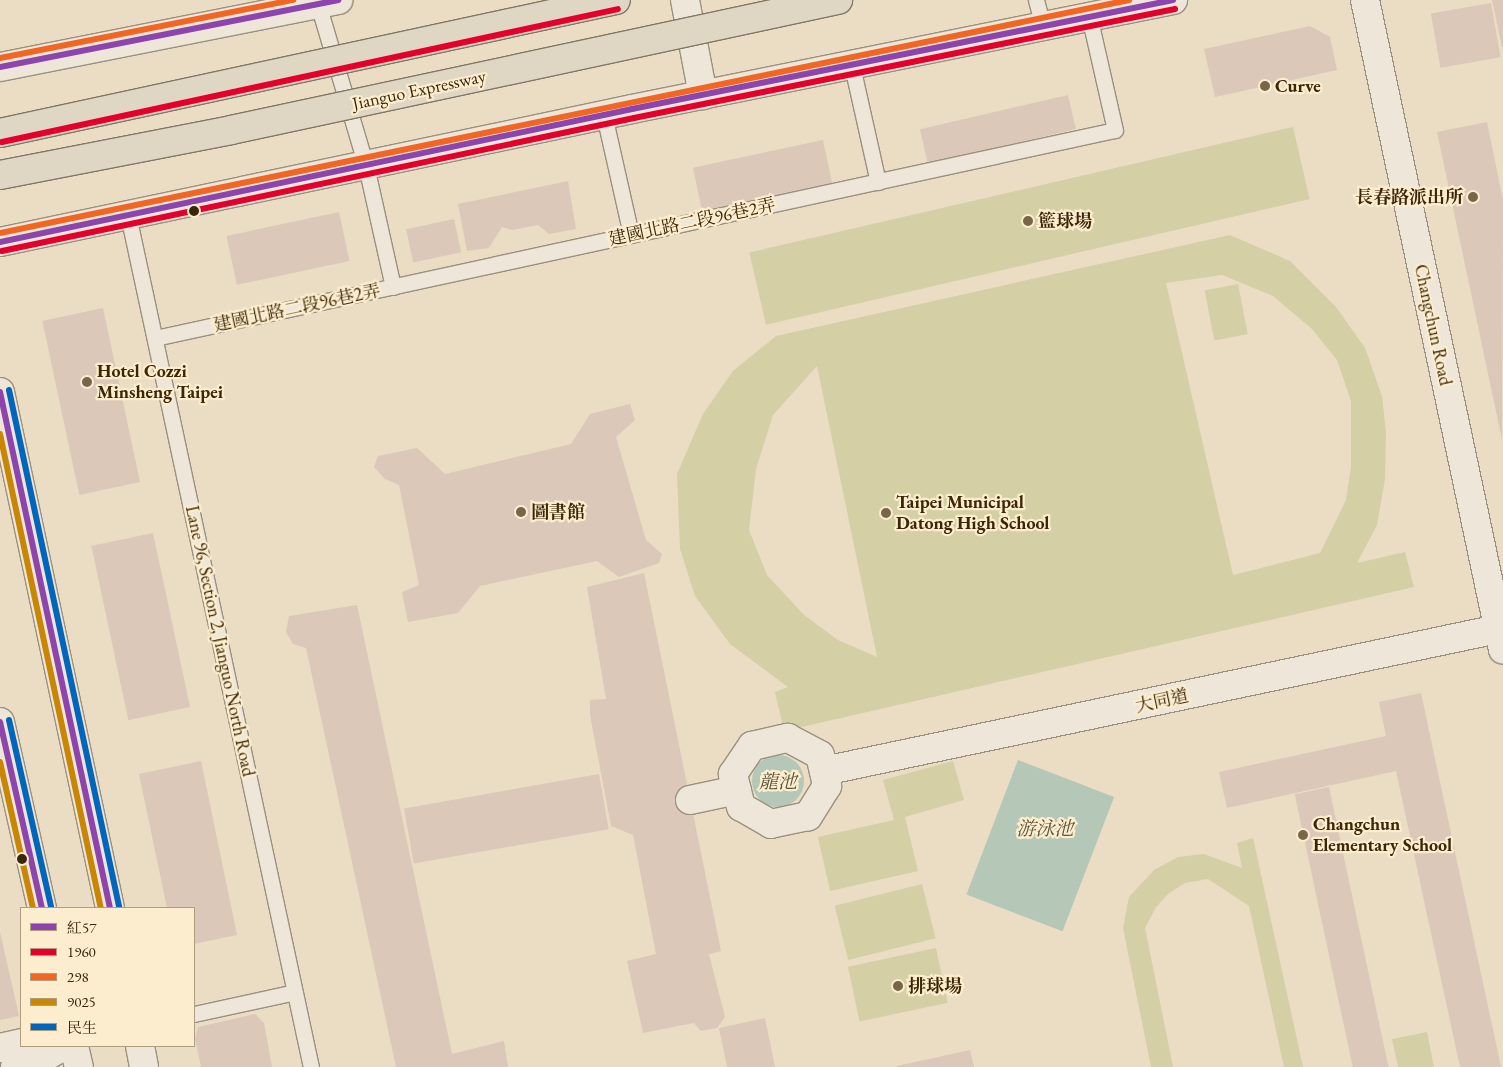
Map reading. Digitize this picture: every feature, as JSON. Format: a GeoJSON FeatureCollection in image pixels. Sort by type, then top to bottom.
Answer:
{"type":"FeatureCollection","features":[{"type":"Feature","properties":{"kind":"highway"},"geometry":{"type":"LineString","coordinates":[[0,133],[616,0]]}},
{"type":"Feature","properties":{"kind":"highway","name":"Jianguo Expressway"},"geometry":{"type":"LineString","coordinates":[[0,175],[231,130],[838,0]]}},
{"type":"Feature","properties":{"kind":"street"},"geometry":{"type":"LineString","coordinates":[[685,0],[703,95]]}},
{"type":"Feature","properties":{"kind":"street"},"geometry":{"type":"LineString","coordinates":[[0,242],[604,115],[1173,0]]}},
{"type":"Feature","properties":{"kind":"street","name":"Changchun Road"},"geometry":{"type":"LineString","coordinates":[[1365,0],[1501,639]]}},
{"type":"Feature","properties":{"kind":"street"},"geometry":{"type":"LineString","coordinates":[[0,67],[325,1]]}},
{"type":"Feature","properties":{"kind":"street"},"geometry":{"type":"LineString","coordinates":[[0,392],[110,907]]}},
{"type":"Feature","properties":{"kind":"street","name":"大同道"},"geometry":{"type":"LineString","coordinates":[[824,771],[1501,639]]}},
{"type":"Feature","properties":{"kind":"street"},"geometry":{"type":"LineString","coordinates":[[0,722],[42,907]]}},
{"type":"Feature","properties":{"kind":"street"},"geometry":{"type":"LineString","coordinates":[[788,738],[820,755],[824,771],[827,786],[808,816],[771,824],[741,807],[733,774],[752,746],[788,738]]}},
{"type":"Feature","properties":{"kind":"street"},"geometry":{"type":"LineString","coordinates":[[690,800],[737,790]]}},
{"type":"Feature","properties":{"kind":"street"},"geometry":{"type":"LineString","coordinates":[[0,1048],[20,1043]]}},
{"type":"Feature","properties":{"kind":"street"},"geometry":{"type":"LineString","coordinates":[[15,1067],[38,1061],[62,1047]]}},
{"type":"Feature","properties":{"kind":"street"},"geometry":{"type":"LineString","coordinates":[[74,1047],[79,1067]]}},
{"type":"Feature","properties":{"kind":"street"},"geometry":{"type":"LineString","coordinates":[[140,1047],[144,1067]]}},
{"type":"Feature","properties":{"kind":"lane"},"geometry":{"type":"LineString","coordinates":[[1036,0],[1043,26]]}},
{"type":"Feature","properties":{"kind":"lane"},"geometry":{"type":"LineString","coordinates":[[325,1],[366,166],[393,287]]}},
{"type":"Feature","properties":{"kind":"lane","name":"建國北路二段96巷2弄"},"geometry":{"type":"LineString","coordinates":[[155,338],[1115,130],[1089,16]]}},
{"type":"Feature","properties":{"kind":"lane"},"geometry":{"type":"LineString","coordinates":[[852,66],[878,182]]}},
{"type":"Feature","properties":{"kind":"lane"},"geometry":{"type":"LineString","coordinates":[[604,115],[631,235]]}},
{"type":"Feature","properties":{"kind":"lane","name":"Lane 96, Section 2, Jianguo North Road"},"geometry":{"type":"LineString","coordinates":[[128,215],[311,1067]]}},
{"type":"Feature","properties":{"kind":"lane"},"geometry":{"type":"LineString","coordinates":[[195,1014],[295,992]]}},
{"type":"Feature","properties":{"kind":"shaded area","name":"籃球場"},"geometry":{"type":"Polygon","coordinates":[[[1293,127],[1310,199],[766,325],[749,253],[1293,127]]]}},
{"type":"Feature","properties":{"kind":"shaded area"},"geometry":{"type":"Polygon","coordinates":[[[1230,235],[1290,261],[1336,307],[1365,348],[1382,396],[1386,432],[1385,479],[1377,525],[1357,563],[1405,552],[1414,587],[784,731],[775,692],[788,687],[730,644],[695,596],[680,549],[677,474],[703,414],[733,371],[776,336],[1230,235]],[[1222,275],[1166,283],[1233,575],[1320,553],[1346,500],[1351,467],[1351,401],[1337,360],[1312,329],[1273,296],[1222,275]],[[817,366],[773,415],[756,469],[749,530],[767,575],[804,615],[838,640],[877,657],[817,366]]]}},
{"type":"Feature","properties":{"kind":"shaded area"},"geometry":{"type":"Polygon","coordinates":[[[1238,284],[1248,334],[1214,341],[1205,290],[1238,284]]]}},
{"type":"Feature","properties":{"kind":"shaded area"},"geometry":{"type":"Polygon","coordinates":[[[953,761],[964,800],[905,817],[918,871],[830,891],[818,837],[894,820],[883,780],[953,761]]]}},
{"type":"Feature","properties":{"kind":"shaded area"},"geometry":{"type":"Polygon","coordinates":[[[1253,838],[1303,1067],[1284,1067],[1249,906],[1208,879],[1185,883],[1168,894],[1156,907],[1145,928],[1173,1067],[1151,1067],[1123,928],[1129,897],[1154,870],[1178,857],[1204,854],[1242,868],[1237,843],[1253,838]]]}},
{"type":"Feature","properties":{"kind":"shaded area","name":"排球場"},"geometry":{"type":"Polygon","coordinates":[[[922,884],[936,938],[848,960],[835,906],[922,884]]]}},
{"type":"Feature","properties":{"kind":"shaded area","name":"排球場"},"geometry":{"type":"Polygon","coordinates":[[[936,948],[948,1003],[860,1021],[848,967],[936,948]]]}},
{"type":"Feature","properties":{"kind":"shaded area"},"geometry":{"type":"Polygon","coordinates":[[[1427,1032],[1434,1067],[1398,1067],[1392,1039],[1427,1032]]]}},
{"type":"Feature","properties":{"kind":"water","name":"龍池"},"geometry":{"type":"Polygon","coordinates":[[[778,755],[792,759],[800,767],[804,781],[800,795],[792,803],[778,807],[764,803],[756,795],[752,781],[756,767],[764,759],[778,755]]]}},
{"type":"Feature","properties":{"kind":"water","name":"游泳池"},"geometry":{"type":"Polygon","coordinates":[[[1018,760],[1114,797],[1063,931],[966,894],[1018,760]]]}},
{"type":"Feature","properties":{"kind":"building"},"geometry":{"type":"Polygon","coordinates":[[[1492,0],[1503,0],[1503,47],[1502,47],[1492,0]]]}},
{"type":"Feature","properties":{"kind":"building"},"geometry":{"type":"Polygon","coordinates":[[[1491,3],[1501,57],[1440,68],[1431,14],[1491,3]]]}},
{"type":"Feature","properties":{"kind":"building"},"geometry":{"type":"Polygon","coordinates":[[[1310,26],[1330,37],[1337,70],[1215,97],[1204,49],[1310,26]]]}},
{"type":"Feature","properties":{"kind":"building"},"geometry":{"type":"Polygon","coordinates":[[[1068,95],[1076,129],[928,163],[920,129],[1068,95]]]}},
{"type":"Feature","properties":{"kind":"building"},"geometry":{"type":"Polygon","coordinates":[[[1487,122],[1503,200],[1502,440],[1437,132],[1487,122]]]}},
{"type":"Feature","properties":{"kind":"building"},"geometry":{"type":"Polygon","coordinates":[[[823,140],[832,183],[702,211],[693,168],[823,140]]]}},
{"type":"Feature","properties":{"kind":"building"},"geometry":{"type":"Polygon","coordinates":[[[568,181],[576,229],[549,234],[538,225],[513,230],[502,227],[489,248],[467,251],[458,204],[568,181]]]}},
{"type":"Feature","properties":{"kind":"building"},"geometry":{"type":"Polygon","coordinates":[[[339,212],[349,261],[237,285],[227,236],[339,212]]]}},
{"type":"Feature","properties":{"kind":"building"},"geometry":{"type":"Polygon","coordinates":[[[454,219],[461,252],[413,262],[406,229],[454,219]]]}},
{"type":"Feature","properties":{"kind":"building","name":"Hotel Cozzi Minsheng Taipei"},"geometry":{"type":"Polygon","coordinates":[[[103,308],[140,482],[79,495],[42,321],[103,308]]]}},
{"type":"Feature","properties":{"kind":"building","name":"圖書館"},"geometry":{"type":"Polygon","coordinates":[[[630,404],[635,420],[616,437],[646,540],[662,554],[659,563],[619,577],[597,561],[480,586],[458,613],[408,622],[402,592],[419,585],[399,485],[385,479],[374,467],[378,456],[417,448],[445,474],[571,444],[590,414],[630,404]]]}},
{"type":"Feature","properties":{"kind":"building"},"geometry":{"type":"Polygon","coordinates":[[[153,533],[190,707],[128,720],[91,546],[153,533]]]}},
{"type":"Feature","properties":{"kind":"building"},"geometry":{"type":"Polygon","coordinates":[[[644,573],[721,951],[709,954],[725,1017],[717,1028],[701,1031],[694,1023],[643,1033],[627,961],[656,954],[633,835],[611,826],[590,715],[590,700],[606,699],[587,587],[644,573]]]}},
{"type":"Feature","properties":{"kind":"building"},"geometry":{"type":"Polygon","coordinates":[[[357,605],[452,1054],[504,1041],[508,1067],[396,1067],[306,648],[293,644],[286,632],[289,616],[357,605]]]}},
{"type":"Feature","properties":{"kind":"building"},"geometry":{"type":"Polygon","coordinates":[[[1421,693],[1501,1067],[1460,1067],[1396,771],[1227,808],[1219,772],[1386,736],[1379,702],[1421,693]]]}},
{"type":"Feature","properties":{"kind":"building"},"geometry":{"type":"Polygon","coordinates":[[[201,761],[237,935],[195,944],[195,907],[167,907],[139,774],[201,761]]]}},
{"type":"Feature","properties":{"kind":"building"},"geometry":{"type":"Polygon","coordinates":[[[599,774],[609,829],[414,864],[404,808],[599,774]]]}},
{"type":"Feature","properties":{"kind":"building"},"geometry":{"type":"Polygon","coordinates":[[[1329,787],[1389,1067],[1353,1067],[1295,794],[1329,787]]]}},
{"type":"Feature","properties":{"kind":"building"},"geometry":{"type":"Polygon","coordinates":[[[0,932],[19,1016],[0,1020],[0,932]]]}},
{"type":"Feature","properties":{"kind":"building"},"geometry":{"type":"Polygon","coordinates":[[[255,1014],[264,1023],[272,1067],[201,1067],[195,1039],[198,1027],[255,1014]]]}},
{"type":"Feature","properties":{"kind":"building"},"geometry":{"type":"Polygon","coordinates":[[[765,1018],[775,1067],[727,1067],[719,1028],[765,1018]]]}},
{"type":"Feature","properties":{"kind":"building"},"geometry":{"type":"Polygon","coordinates":[[[970,1050],[974,1067],[897,1067],[897,1066],[970,1050]]]}},
{"type":"Feature","properties":{"kind":"transit line","name":"298"},"geometry":{"type":"LineString","coordinates":[[0,58],[293,0]]}},
{"type":"Feature","properties":{"kind":"transit line","name":"紅57"},"geometry":{"type":"LineString","coordinates":[[0,67],[338,0]]}},
{"type":"Feature","properties":{"kind":"transit line","name":"298"},"geometry":{"type":"LineString","coordinates":[[0,233],[1129,0]]}},
{"type":"Feature","properties":{"kind":"transit line","name":"紅57"},"geometry":{"type":"LineString","coordinates":[[0,242],[632,109],[1173,0]]}},
{"type":"Feature","properties":{"kind":"transit line","name":"1960"},"geometry":{"type":"LineString","coordinates":[[2,142],[618,9]]}},
{"type":"Feature","properties":{"kind":"transit line","name":"1960"},"geometry":{"type":"LineString","coordinates":[[2,251],[634,118],[1175,9]]}},
{"type":"Feature","properties":{"kind":"transit line","name":"民生"},"geometry":{"type":"LineString","coordinates":[[9,390],[119,906]]}},
{"type":"Feature","properties":{"kind":"transit line","name":"紅57"},"geometry":{"type":"LineString","coordinates":[[0,392],[110,907]]}},
{"type":"Feature","properties":{"kind":"transit line","name":"9025"},"geometry":{"type":"LineString","coordinates":[[0,434],[101,907]]}},
{"type":"Feature","properties":{"kind":"transit line","name":"民生"},"geometry":{"type":"LineString","coordinates":[[9,720],[51,906]]}},
{"type":"Feature","properties":{"kind":"transit line","name":"紅57"},"geometry":{"type":"LineString","coordinates":[[0,722],[42,907]]}},
{"type":"Feature","properties":{"kind":"transit line","name":"9025"},"geometry":{"type":"LineString","coordinates":[[0,762],[33,907]]}},
{"type":"Feature","properties":{"kind":"place","name":"Curve"},"geometry":{"type":"Point","coordinates":[1265,86]}},
{"type":"Feature","properties":{"kind":"place","name":"長春路派出所"},"geometry":{"type":"Point","coordinates":[1473,197]}},
{"type":"Feature","properties":{"kind":"place","name":"籃球場"},"geometry":{"type":"Point","coordinates":[1028,221]}},
{"type":"Feature","properties":{"kind":"place","name":"Hotel Cozzi Minsheng Taipei"},"geometry":{"type":"Point","coordinates":[87,382]}},
{"type":"Feature","properties":{"kind":"place","name":"圖書館"},"geometry":{"type":"Point","coordinates":[521,512]}},
{"type":"Feature","properties":{"kind":"place","name":"Taipei Municipal Datong High School"},"geometry":{"type":"Point","coordinates":[886,513]}},
{"type":"Feature","properties":{"kind":"place","name":"Changchun Elementary School"},"geometry":{"type":"Point","coordinates":[1303,835]}},
{"type":"Feature","properties":{"kind":"place","name":"排球場"},"geometry":{"type":"Point","coordinates":[898,986]}}]}
